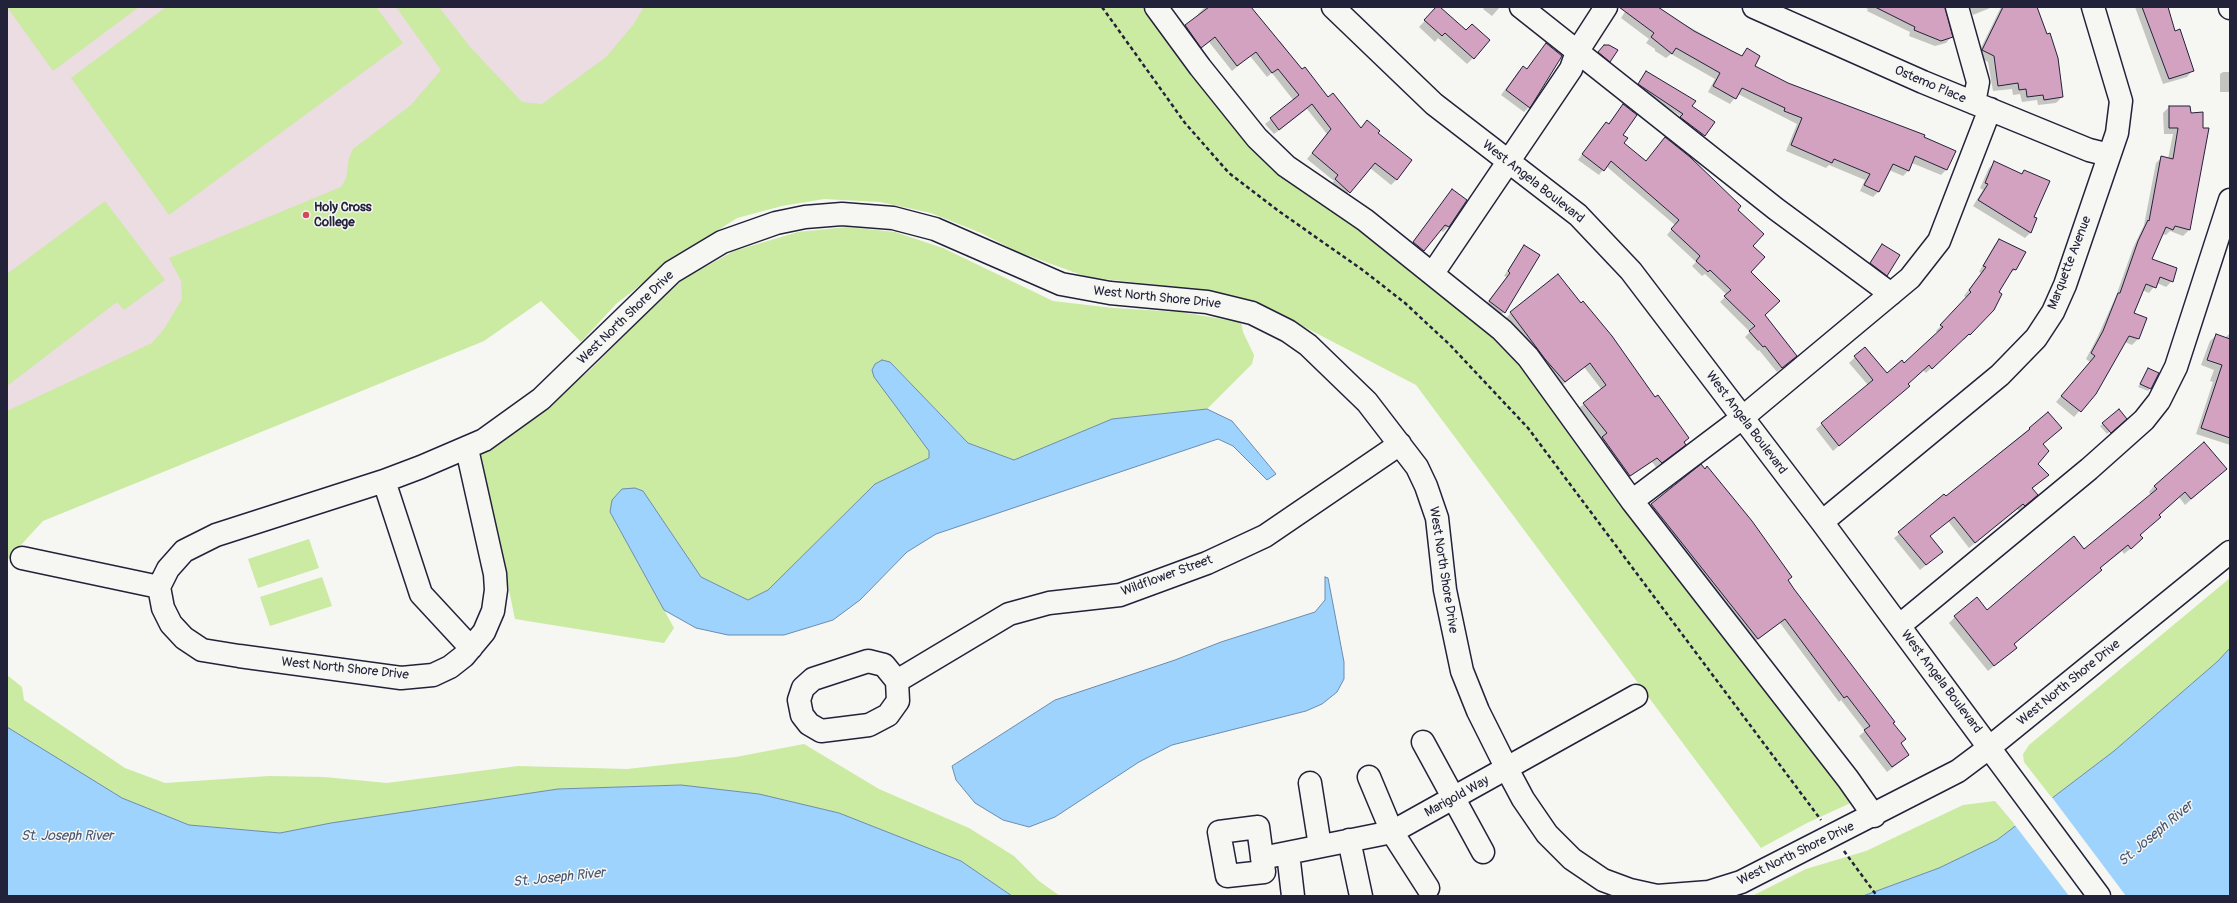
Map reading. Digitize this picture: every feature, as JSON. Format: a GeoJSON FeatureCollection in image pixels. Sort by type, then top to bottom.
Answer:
{"type":"FeatureCollection","features":[{"type":"Feature","properties":{"kind":"street"},"geometry":{"type":"LineString","coordinates":[[1156,7],[1200,67],[1257,138],[1286,166],[1365,220],[1502,330],[1528,357],[1632,501],[1848,779],[1874,816]]}},
{"type":"Feature","properties":{"kind":"street","name":"West Angela Boulevard"},"geometry":{"type":"LineString","coordinates":[[1333,7],[1434,104],[1572,210],[1606,243],[1631,271],[1822,522],[1990,747],[2098,896]]}},
{"type":"Feature","properties":{"kind":"street"},"geometry":{"type":"LineString","coordinates":[[1521,7],[1776,209],[1891,294]]}},
{"type":"Feature","properties":{"kind":"street"},"geometry":{"type":"LineString","coordinates":[[1432,273],[1571,69],[1577,52],[1606,7]]}},
{"type":"Feature","properties":{"kind":"street","name":"Ostemo Place"},"geometry":{"type":"LineString","coordinates":[[1754,7],[1840,47],[2089,150],[2110,155]]}},
{"type":"Feature","properties":{"kind":"street"},"geometry":{"type":"LineString","coordinates":[[1632,501],[1742,418],[1910,278],[1939,241],[1982,106],[1978,82],[1957,7]]}},
{"type":"Feature","properties":{"kind":"street","name":"Marquette Avenue"},"geometry":{"type":"LineString","coordinates":[[1822,522],[2000,375],[2036,338],[2053,312],[2065,285],[2117,133],[2121,101],[2093,7]]}},
{"type":"Feature","properties":{"kind":"street"},"geometry":{"type":"LineString","coordinates":[[1899,626],[2089,469],[2144,420],[2158,401],[2176,367],[2230,200]]}},
{"type":"Feature","properties":{"kind":"street","name":"West North Shore Drive"},"geometry":{"type":"LineString","coordinates":[[467,449],[495,574],[496,590],[493,611],[484,632],[471,648],[450,667],[434,675],[400,678],[202,650],[184,638],[171,624],[163,608],[159,587],[168,569],[184,551],[200,542],[384,480],[467,449],[484,440],[541,399],[672,272],[722,242],[776,223],[842,214],[863,214],[914,223],[962,241],[1061,284],[1086,290],[1207,302],[1252,313],[1288,331],[1308,345],[1367,402],[1417,467],[1429,492],[1437,518],[1445,590],[1462,671],[1478,711],[1507,769],[1523,799],[1547,834],[1572,859],[1603,880],[1630,890],[1657,896],[1709,892],[1741,882],[1874,816],[1958,771],[1990,747],[2230,552]]}},
{"type":"Feature","properties":{"kind":"street","name":"Wildflower Street"},"geometry":{"type":"LineString","coordinates":[[897,681],[1009,614],[1049,603],[1120,595],[1208,563],[1264,536],[1400,444]]}},
{"type":"Feature","properties":{"kind":"street"},"geometry":{"type":"LineString","coordinates":[[384,480],[422,594],[471,648]]}},
{"type":"Feature","properties":{"kind":"street"},"geometry":{"type":"LineString","coordinates":[[22,558],[159,587]]}},
{"type":"Feature","properties":{"kind":"street","name":"Marigold Way"},"geometry":{"type":"LineString","coordinates":[[1262,858],[1392,832],[1636,696]]}},
{"type":"Feature","properties":{"kind":"street"},"geometry":{"type":"LineString","coordinates":[[1424,742],[1483,852]]}},
{"type":"Feature","properties":{"kind":"street"},"geometry":{"type":"LineString","coordinates":[[1369,777],[1392,832],[1428,888]]}},
{"type":"Feature","properties":{"kind":"street"},"geometry":{"type":"LineString","coordinates":[[1310,783],[1320,846]]}},
{"type":"Feature","properties":{"kind":"street"},"geometry":{"type":"LineString","coordinates":[[1349,840],[1361,896]]}},
{"type":"Feature","properties":{"kind":"street"},"geometry":{"type":"LineString","coordinates":[[1288,853],[1293,896]]}},
{"type":"Feature","properties":{"kind":"path"},"geometry":{"type":"LineString","coordinates":[[1102,7],[1185,123],[1229,173],[1280,212],[1364,271],[1405,303],[1450,345],[1528,428],[1823,822]]}},
{"type":"Feature","properties":{"kind":"path"},"geometry":{"type":"LineString","coordinates":[[1840,847],[1876,896]]}},
{"type":"Feature","properties":{"kind":"shaded area","name":"Holy Cross College"},"geometry":{"type":"Polygon","coordinates":[[[7,7],[1049,7],[927,122],[7,461],[7,7]]]}},
{"type":"Feature","properties":{"kind":"green space"},"geometry":{"type":"Polygon","coordinates":[[[7,7],[139,7],[53,71],[7,7]]]}},
{"type":"Feature","properties":{"kind":"green space"},"geometry":{"type":"Polygon","coordinates":[[[166,7],[376,7],[403,43],[169,215],[71,78],[166,7]]]}},
{"type":"Feature","properties":{"kind":"green space"},"geometry":{"type":"Polygon","coordinates":[[[396,7],[439,7],[471,48],[522,102],[542,104],[606,57],[633,25],[644,7],[1147,7],[1257,148],[1416,272],[1521,360],[1855,801],[1807,823],[1761,848],[1416,385],[1264,306],[1226,296],[1184,288],[1087,277],[1016,251],[981,233],[931,213],[880,202],[824,199],[782,206],[737,218],[675,258],[616,304],[581,342],[541,301],[484,341],[43,521],[7,560],[7,411],[152,343],[164,329],[182,299],[181,281],[169,258],[341,187],[346,179],[349,158],[353,149],[411,105],[441,70],[396,7]]]}},
{"type":"Feature","properties":{"kind":"green space"},"geometry":{"type":"Polygon","coordinates":[[[105,201],[165,280],[124,310],[117,302],[7,386],[7,274],[105,201]]]}},
{"type":"Feature","properties":{"kind":"green space"},"geometry":{"type":"Polygon","coordinates":[[[847,227],[895,232],[943,248],[1053,301],[1113,308],[1180,312],[1241,322],[1243,332],[1254,355],[1252,364],[1207,409],[1112,419],[1014,460],[968,443],[890,362],[929,451],[929,458],[875,484],[768,590],[748,600],[701,577],[643,491],[610,512],[674,628],[664,643],[515,619],[481,455],[589,371],[647,312],[683,279],[734,251],[798,232],[847,227]]]}},
{"type":"Feature","properties":{"kind":"green space"},"geometry":{"type":"Polygon","coordinates":[[[309,539],[319,568],[258,588],[248,559],[309,539]]]}},
{"type":"Feature","properties":{"kind":"green space"},"geometry":{"type":"Polygon","coordinates":[[[322,577],[332,606],[270,626],[260,597],[322,577]]]}},
{"type":"Feature","properties":{"kind":"green space"},"geometry":{"type":"Polygon","coordinates":[[[2230,578],[2230,648],[2218,661],[2114,751],[2052,798],[2024,762],[2023,754],[2029,745],[2230,578]]]}},
{"type":"Feature","properties":{"kind":"green space"},"geometry":{"type":"Polygon","coordinates":[[[7,675],[22,687],[24,700],[125,768],[165,783],[269,776],[324,777],[387,783],[518,766],[627,769],[736,757],[804,744],[879,789],[969,828],[1014,856],[1039,881],[1060,896],[1012,896],[961,861],[839,813],[759,794],[681,785],[558,789],[331,823],[280,833],[189,825],[122,798],[7,727],[7,675]]]}},
{"type":"Feature","properties":{"kind":"green space"},"geometry":{"type":"Polygon","coordinates":[[[1995,801],[2016,826],[1997,840],[1939,868],[1863,896],[1752,896],[1806,869],[1866,851],[1963,805],[1995,801]]]}},
{"type":"Feature","properties":{"kind":"water"},"geometry":{"type":"Polygon","coordinates":[[[882,360],[890,362],[968,443],[1014,460],[1112,419],[1207,409],[1232,421],[1276,474],[1267,480],[1233,446],[1218,439],[936,534],[907,552],[860,600],[833,620],[784,635],[728,635],[696,628],[664,610],[610,512],[612,500],[622,489],[635,488],[643,491],[701,577],[748,600],[768,590],[875,484],[929,458],[929,451],[874,377],[872,370],[875,364],[882,360]]]}},
{"type":"Feature","properties":{"kind":"water"},"geometry":{"type":"Polygon","coordinates":[[[1325,577],[1328,578],[1344,662],[1344,679],[1337,692],[1322,704],[1306,711],[1172,745],[1139,762],[1055,817],[1029,827],[1003,820],[975,803],[956,780],[952,766],[1055,700],[1175,660],[1221,642],[1315,612],[1325,600],[1325,577]]]}},
{"type":"Feature","properties":{"kind":"water","name":"St. Joseph River"},"geometry":{"type":"Polygon","coordinates":[[[2230,648],[2230,896],[1863,896],[1939,868],[1997,840],[2114,751],[2218,661],[2230,648]]]}},
{"type":"Feature","properties":{"kind":"water","name":"St. Joseph River"},"geometry":{"type":"Polygon","coordinates":[[[7,727],[122,798],[189,825],[280,833],[331,823],[558,789],[681,785],[759,794],[839,813],[961,861],[1012,896],[7,896],[7,727]]]}},
{"type":"Feature","properties":{"kind":"pier"},"geometry":{"type":"Polygon","coordinates":[[[2051,796],[2126,896],[2069,896],[2014,824],[2051,796]]]}},
{"type":"Feature","properties":{"kind":"building"},"geometry":{"type":"Polygon","coordinates":[[[1209,7],[1251,7],[1302,69],[1305,67],[1328,97],[1333,93],[1361,128],[1367,120],[1380,131],[1378,133],[1412,160],[1397,180],[1375,163],[1350,193],[1335,179],[1338,175],[1312,153],[1331,129],[1312,104],[1279,130],[1270,118],[1299,95],[1278,69],[1272,73],[1256,52],[1237,66],[1215,37],[1201,48],[1185,25],[1209,7]]]}},
{"type":"Feature","properties":{"kind":"building"},"geometry":{"type":"Polygon","coordinates":[[[1436,7],[1440,7],[1466,30],[1472,24],[1490,40],[1474,59],[1445,33],[1442,36],[1424,20],[1436,7]]]}},
{"type":"Feature","properties":{"kind":"building"},"geometry":{"type":"Polygon","coordinates":[[[1619,7],[1658,7],[1694,31],[1742,56],[1747,48],[1760,56],[1755,66],[1788,83],[1925,135],[1924,137],[1956,151],[1947,170],[1915,156],[1909,171],[1893,164],[1879,192],[1864,185],[1870,174],[1834,159],[1832,163],[1791,145],[1802,118],[1784,111],[1785,108],[1742,88],[1736,99],[1713,86],[1720,73],[1676,48],[1672,54],[1651,37],[1654,33],[1619,7]]]}},
{"type":"Feature","properties":{"kind":"building"},"geometry":{"type":"Polygon","coordinates":[[[1875,7],[1945,7],[1953,37],[1941,41],[1914,30],[1915,27],[1875,7]]]}},
{"type":"Feature","properties":{"kind":"building"},"geometry":{"type":"Polygon","coordinates":[[[2003,7],[2037,7],[2047,34],[2050,33],[2058,58],[2063,97],[2044,100],[2043,95],[2027,97],[2026,89],[2019,90],[2018,83],[1998,86],[1994,56],[1982,50],[2003,7]]]}},
{"type":"Feature","properties":{"kind":"building"},"geometry":{"type":"Polygon","coordinates":[[[2142,7],[2168,7],[2175,31],[2180,29],[2194,71],[2169,79],[2142,7]]]}},
{"type":"Feature","properties":{"kind":"building"},"geometry":{"type":"Polygon","coordinates":[[[1546,43],[1562,56],[1530,108],[1506,90],[1523,66],[1527,69],[1546,43]]]}},
{"type":"Feature","properties":{"kind":"building"},"geometry":{"type":"Polygon","coordinates":[[[1604,45],[1609,45],[1618,50],[1610,62],[1598,52],[1604,45]]]}},
{"type":"Feature","properties":{"kind":"building"},"geometry":{"type":"Polygon","coordinates":[[[1646,71],[1696,101],[1692,106],[1715,122],[1705,136],[1680,117],[1683,114],[1638,84],[1646,71]]]}},
{"type":"Feature","properties":{"kind":"building"},"geometry":{"type":"Polygon","coordinates":[[[1623,104],[1637,115],[1623,135],[1628,138],[1624,143],[1646,161],[1665,137],[1690,157],[1741,206],[1738,210],[1764,234],[1753,246],[1765,257],[1751,272],[1780,301],[1765,315],[1797,356],[1782,368],[1765,346],[1763,347],[1749,331],[1755,326],[1724,296],[1731,290],[1710,270],[1708,272],[1696,261],[1700,256],[1671,229],[1679,220],[1611,161],[1604,171],[1582,154],[1606,122],[1609,124],[1623,104]]]}},
{"type":"Feature","properties":{"kind":"building"},"geometry":{"type":"Polygon","coordinates":[[[2169,106],[2190,106],[2191,113],[2203,112],[2203,128],[2209,128],[2190,230],[2175,226],[2173,230],[2166,227],[2152,259],[2177,268],[2173,282],[2160,277],[2156,288],[2146,284],[2134,313],[2147,318],[2139,339],[2129,336],[2096,394],[2081,412],[2061,396],[2095,356],[2091,353],[2103,331],[2118,293],[2120,293],[2138,241],[2148,220],[2149,221],[2161,156],[2173,159],[2178,128],[2169,128],[2169,106]]]}},
{"type":"Feature","properties":{"kind":"building"},"geometry":{"type":"Polygon","coordinates":[[[1994,161],[2022,174],[2024,170],[2050,181],[2034,217],[2037,218],[2031,233],[1978,200],[1988,184],[1985,183],[1994,161]]]}},
{"type":"Feature","properties":{"kind":"building"},"geometry":{"type":"Polygon","coordinates":[[[1452,189],[1467,200],[1449,227],[1445,225],[1424,251],[1413,242],[1452,189]]]}},
{"type":"Feature","properties":{"kind":"building"},"geometry":{"type":"Polygon","coordinates":[[[1999,239],[2026,252],[2016,270],[2013,269],[1999,292],[2002,294],[1994,310],[1970,335],[1969,334],[1932,369],[1929,365],[1908,384],[1910,386],[1839,446],[1821,423],[1873,380],[1854,356],[1865,347],[1887,373],[1902,360],[1904,363],[1943,327],[1940,325],[1971,292],[1969,290],[1986,267],[1983,266],[1999,239]]]}},
{"type":"Feature","properties":{"kind":"building"},"geometry":{"type":"Polygon","coordinates":[[[1882,244],[1900,255],[1887,276],[1870,263],[1882,244]]]}},
{"type":"Feature","properties":{"kind":"building"},"geometry":{"type":"Polygon","coordinates":[[[1524,245],[1540,255],[1505,313],[1489,301],[1510,273],[1508,271],[1524,245]]]}},
{"type":"Feature","properties":{"kind":"building"},"geometry":{"type":"Polygon","coordinates":[[[1558,274],[1581,303],[1583,301],[1612,336],[1655,397],[1658,395],[1689,438],[1684,442],[1686,445],[1662,463],[1657,458],[1630,476],[1602,437],[1607,433],[1583,403],[1606,385],[1590,363],[1565,382],[1545,359],[1510,312],[1558,274]]]}},
{"type":"Feature","properties":{"kind":"building"},"geometry":{"type":"Polygon","coordinates":[[[2216,334],[2230,339],[2230,438],[2201,428],[2222,365],[2207,360],[2216,334]]]}},
{"type":"Feature","properties":{"kind":"building"},"geometry":{"type":"Polygon","coordinates":[[[2148,368],[2159,373],[2151,389],[2140,384],[2148,368]]]}},
{"type":"Feature","properties":{"kind":"building"},"geometry":{"type":"Polygon","coordinates":[[[2119,409],[2127,419],[2111,433],[2102,423],[2119,409]]]}},
{"type":"Feature","properties":{"kind":"building"},"geometry":{"type":"Polygon","coordinates":[[[2048,412],[2062,428],[2043,444],[2049,451],[2038,464],[2049,475],[2032,488],[2038,495],[2025,506],[2023,504],[1975,543],[1954,517],[1930,536],[1943,552],[1926,565],[1898,532],[1944,494],[1946,496],[2030,429],[2029,428],[2048,412]]]}},
{"type":"Feature","properties":{"kind":"building"},"geometry":{"type":"Polygon","coordinates":[[[2204,442],[2227,469],[2191,499],[2185,492],[2159,515],[2161,517],[2140,535],[2143,538],[2131,549],[2128,545],[2100,568],[2102,570],[2014,644],[2017,648],[1994,666],[1954,616],[1977,597],[1987,610],[2074,536],[2084,549],[2157,489],[2154,486],[2204,442]]]}},
{"type":"Feature","properties":{"kind":"building"},"geometry":{"type":"Polygon","coordinates":[[[1701,464],[1705,469],[1707,466],[1752,521],[1792,577],[1788,580],[1794,589],[1895,722],[1893,723],[1906,739],[1901,743],[1909,755],[1892,767],[1864,730],[1870,726],[1847,696],[1844,698],[1785,619],[1758,639],[1651,504],[1701,464]]]}},
{"type":"Feature","properties":{"kind":"place","name":"Holy Cross College"},"geometry":{"type":"Point","coordinates":[306,215]}}]}
